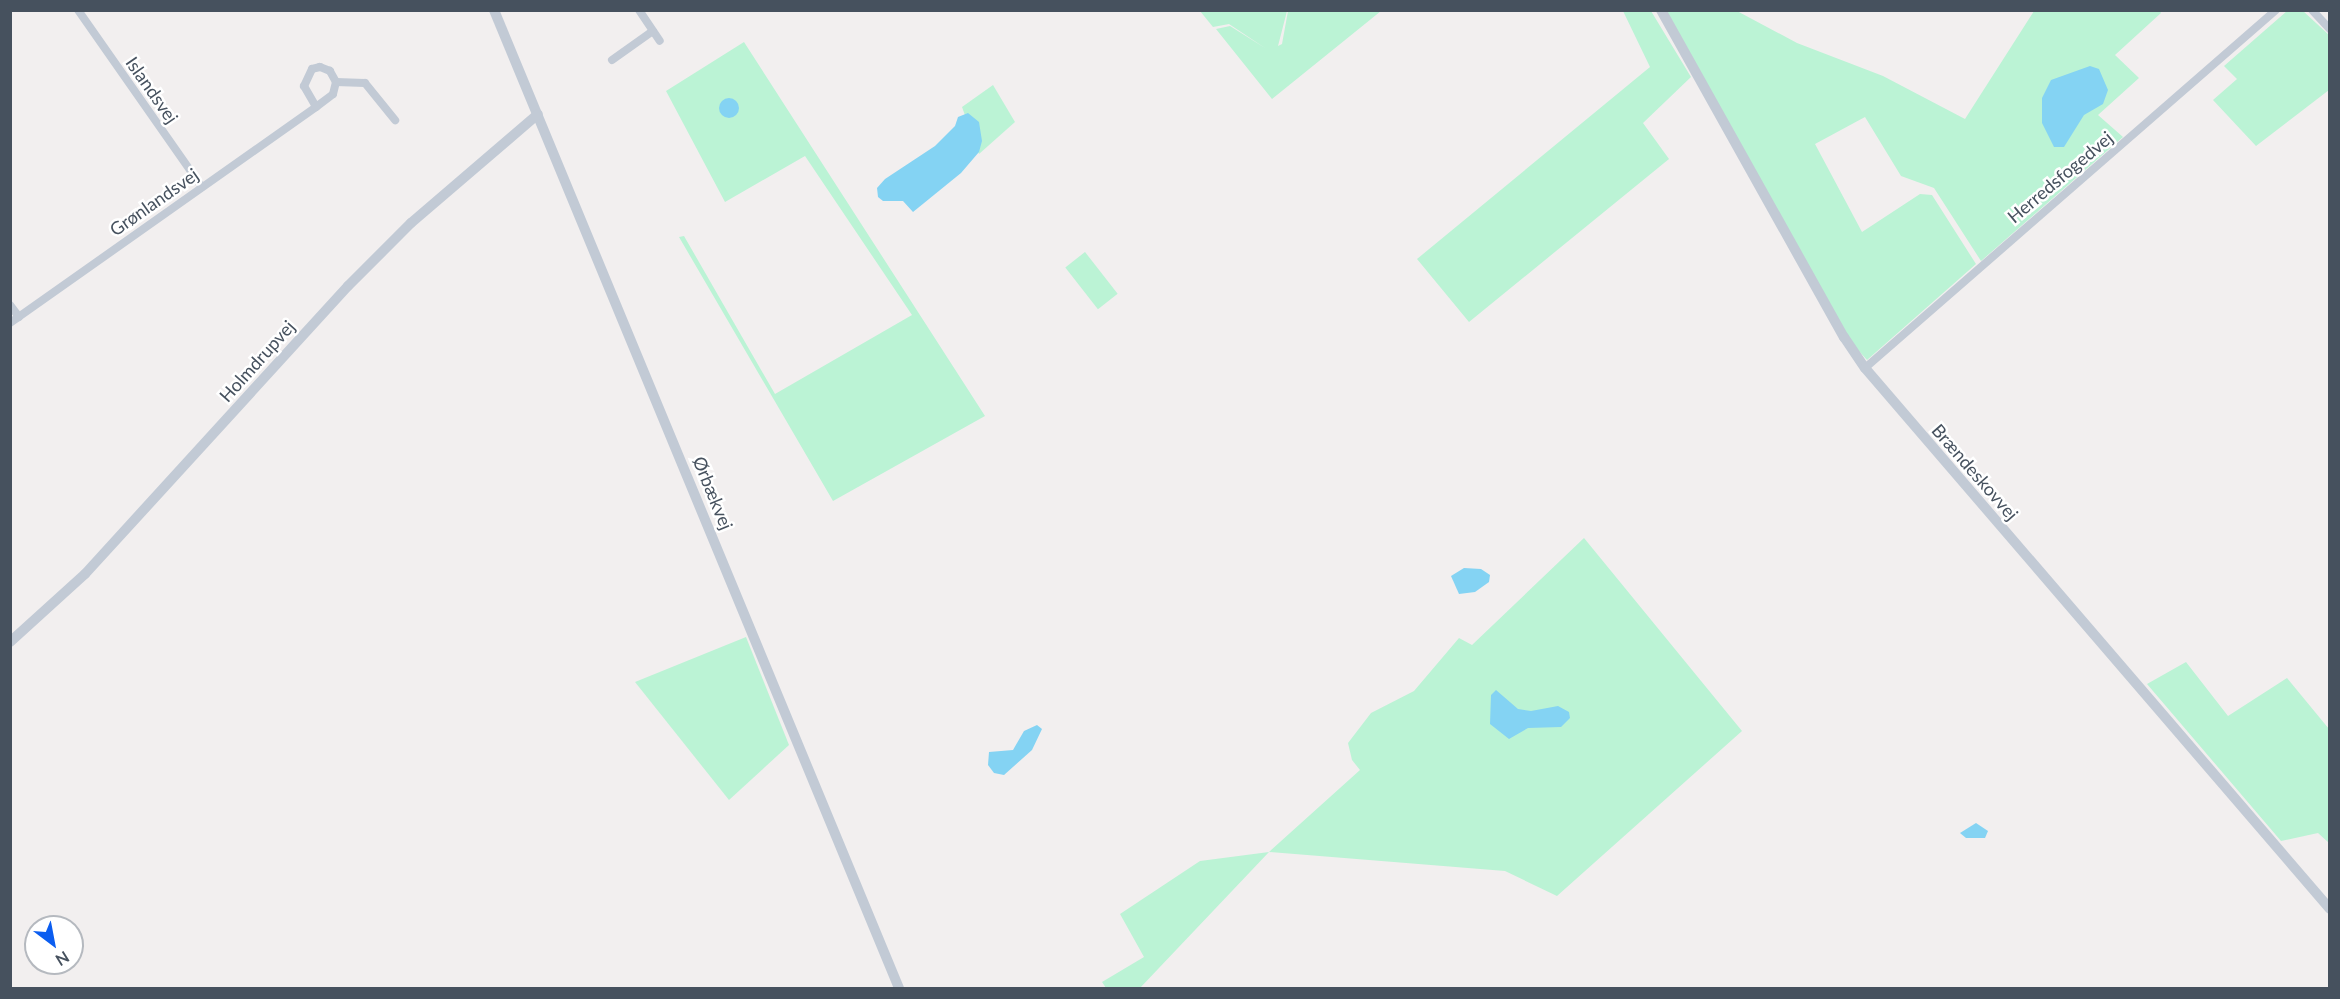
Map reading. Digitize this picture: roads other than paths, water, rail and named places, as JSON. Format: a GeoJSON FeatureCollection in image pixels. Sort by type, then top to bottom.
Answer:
{"type":"FeatureCollection","features":[{"type":"Feature","properties":{"kind":"street","name":"Islandsvej"},"geometry":{"type":"LineString","coordinates":[[78,10],[202,187]]}},
{"type":"Feature","properties":{"kind":"street","name":"Ørbækvej"},"geometry":{"type":"LineString","coordinates":[[494,10],[899,988]]}},
{"type":"Feature","properties":{"kind":"street"},"geometry":{"type":"LineString","coordinates":[[639,10],[660,41]]}},
{"type":"Feature","properties":{"kind":"street","name":"Brændeskovvej"},"geometry":{"type":"LineString","coordinates":[[1661,10],[1844,338],[1866,368],[2330,909]]}},
{"type":"Feature","properties":{"kind":"street","name":"Herredsfogedvej"},"geometry":{"type":"LineString","coordinates":[[1866,368],[2276,10]]}},
{"type":"Feature","properties":{"kind":"street"},"geometry":{"type":"LineString","coordinates":[[2312,10],[2330,30]]}},
{"type":"Feature","properties":{"kind":"street"},"geometry":{"type":"LineString","coordinates":[[612,60],[653,31]]}},
{"type":"Feature","properties":{"kind":"street"},"geometry":{"type":"LineString","coordinates":[[316,107],[307,94],[305,78],[320,67],[330,71],[336,82],[365,82],[395,120]]}},
{"type":"Feature","properties":{"kind":"street","name":"Grønlandsvej"},"geometry":{"type":"LineString","coordinates":[[10,323],[316,107],[333,94],[336,82]]}},
{"type":"Feature","properties":{"kind":"street","name":"Holmdrupvej"},"geometry":{"type":"LineString","coordinates":[[10,642],[85,574],[348,286],[411,223],[538,114]]}},
{"type":"Feature","properties":{"kind":"street"},"geometry":{"type":"LineString","coordinates":[[10,305],[19,317]]}},
{"type":"Feature","properties":{"kind":"water"},"geometry":{"type":"Polygon","coordinates":[[[2090,66],[2099,69],[2108,90],[2103,104],[2084,115],[2064,147],[2054,147],[2042,123],[2042,98],[2051,80],[2090,66]]]}},
{"type":"Feature","properties":{"kind":"water"},"geometry":{"type":"Polygon","coordinates":[[[729,98],[736,101],[739,108],[736,115],[729,118],[722,115],[719,108],[722,101],[729,98]]]}},
{"type":"Feature","properties":{"kind":"water"},"geometry":{"type":"Polygon","coordinates":[[[968,113],[979,122],[982,141],[979,152],[961,173],[913,212],[903,201],[883,201],[878,197],[877,188],[885,179],[935,146],[955,126],[958,117],[968,113]]]}},
{"type":"Feature","properties":{"kind":"water"},"geometry":{"type":"Polygon","coordinates":[[[1464,568],[1481,569],[1490,575],[1489,582],[1475,592],[1459,594],[1451,576],[1464,568]]]}},
{"type":"Feature","properties":{"kind":"water"},"geometry":{"type":"Polygon","coordinates":[[[1496,690],[1518,709],[1531,711],[1558,706],[1569,712],[1570,718],[1561,727],[1528,728],[1509,739],[1490,724],[1491,695],[1496,690]]]}},
{"type":"Feature","properties":{"kind":"water"},"geometry":{"type":"Polygon","coordinates":[[[1037,725],[1042,729],[1032,750],[1004,775],[994,773],[988,765],[989,752],[1013,750],[1024,731],[1037,725]]]}},
{"type":"Feature","properties":{"kind":"water"},"geometry":{"type":"Polygon","coordinates":[[[1976,823],[1988,831],[1985,838],[1966,838],[1960,833],[1976,823]]]}}]}
